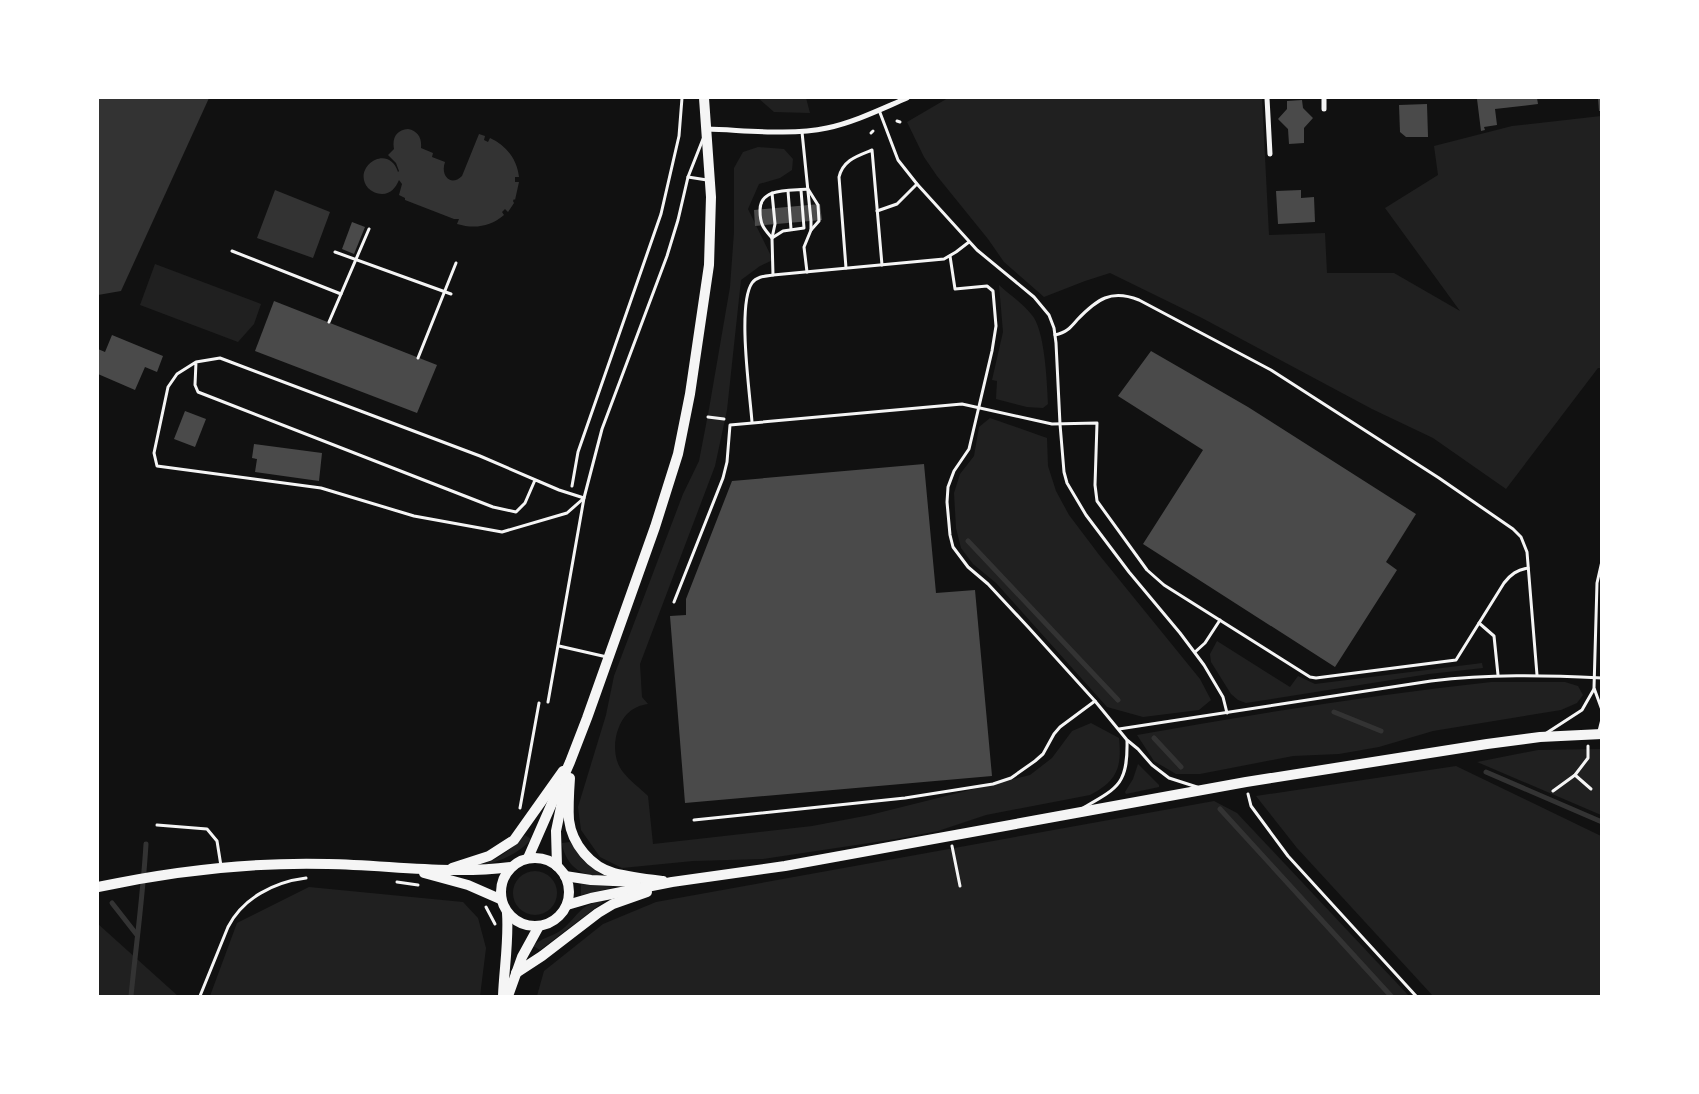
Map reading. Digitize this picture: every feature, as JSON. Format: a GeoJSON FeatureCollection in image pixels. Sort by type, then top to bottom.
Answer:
{"type":"FeatureCollection","features":[{"type":"Feature","properties":{"kind":"main road"},"geometry":{"type":"LineString","coordinates":[[528,858],[570,762],[668,489],[680,445],[706,289],[710,235],[710,180],[704,98]]}},
{"type":"Feature","properties":{"kind":"main road"},"geometry":{"type":"LineString","coordinates":[[567,905],[591,898],[672,882],[786,866],[1246,782],[1470,746],[1540,737],[1596,735]]}},
{"type":"Feature","properties":{"kind":"main road"},"geometry":{"type":"LineString","coordinates":[[557,866],[556,838],[558,821],[570,762]]}},
{"type":"Feature","properties":{"kind":"main road"},"geometry":{"type":"LineString","coordinates":[[449,870],[489,856],[514,840],[570,762]]}},
{"type":"Feature","properties":{"kind":"main road"},"geometry":{"type":"LineString","coordinates":[[570,762],[569,810],[571,827],[576,840],[587,857],[596,865],[613,873],[672,882]]}},
{"type":"Feature","properties":{"kind":"main road"},"geometry":{"type":"LineString","coordinates":[[503,996],[508,942],[507,914],[500,899],[503,877],[511,867],[528,858],[546,860],[557,866],[565,876],[569,888],[567,905],[560,916],[554,921],[539,926],[528,926],[521,924],[507,914]]}},
{"type":"Feature","properties":{"kind":"main road"},"geometry":{"type":"LineString","coordinates":[[98,886],[221,867],[321,864],[415,870],[471,871],[511,867]]}},
{"type":"Feature","properties":{"kind":"main road"},"geometry":{"type":"LineString","coordinates":[[415,870],[468,885],[500,899]]}},
{"type":"Feature","properties":{"kind":"main road"},"geometry":{"type":"LineString","coordinates":[[565,876],[599,881],[672,882]]}},
{"type":"Feature","properties":{"kind":"main road"},"geometry":{"type":"LineString","coordinates":[[516,973],[606,908],[672,882]]}},
{"type":"Feature","properties":{"kind":"main road"},"geometry":{"type":"LineString","coordinates":[[508,996],[528,944],[539,926]]}},
{"type":"Feature","properties":{"kind":"street"},"geometry":{"type":"LineString","coordinates":[[707,129],[802,131],[836,126],[907,98]]}},
{"type":"Feature","properties":{"kind":"street"},"geometry":{"type":"LineString","coordinates":[[1267,98],[1270,154]]}},
{"type":"Feature","properties":{"kind":"street"},"geometry":{"type":"LineString","coordinates":[[1324,98],[1324,109]]}},
{"type":"Feature","properties":{"kind":"lane"},"geometry":{"type":"LineString","coordinates":[[879,110],[898,160],[917,184],[969,242],[998,269],[1041,304],[1049,315],[1055,335],[1064,472],[1068,482],[1078,503],[1129,572],[1195,652],[1218,687],[1227,713]]}},
{"type":"Feature","properties":{"kind":"lane"},"geometry":{"type":"LineString","coordinates":[[548,702],[584,498],[602,429],[667,256],[688,177],[707,129]]}},
{"type":"Feature","properties":{"kind":"lane"},"geometry":{"type":"LineString","coordinates":[[802,131],[811,230]]}},
{"type":"Feature","properties":{"kind":"lane"},"geometry":{"type":"LineString","coordinates":[[846,268],[839,177],[847,162],[872,150],[882,265]]}},
{"type":"Feature","properties":{"kind":"lane"},"geometry":{"type":"LineString","coordinates":[[688,177],[710,180]]}},
{"type":"Feature","properties":{"kind":"lane"},"geometry":{"type":"LineString","coordinates":[[877,211],[897,204],[917,184]]}},
{"type":"Feature","properties":{"kind":"lane"},"geometry":{"type":"LineString","coordinates":[[772,238],[762,226],[760,210],[762,200],[772,192],[808,189]]}},
{"type":"Feature","properties":{"kind":"lane"},"geometry":{"type":"LineString","coordinates":[[807,272],[804,247],[811,230],[819,221],[818,205],[808,189]]}},
{"type":"Feature","properties":{"kind":"lane"},"geometry":{"type":"LineString","coordinates":[[772,238],[783,231],[804,228],[801,190]]}},
{"type":"Feature","properties":{"kind":"lane"},"geometry":{"type":"LineString","coordinates":[[788,191],[791,229]]}},
{"type":"Feature","properties":{"kind":"lane"},"geometry":{"type":"LineString","coordinates":[[772,192],[775,224],[772,238],[773,275]]}},
{"type":"Feature","properties":{"kind":"lane"},"geometry":{"type":"LineString","coordinates":[[752,422],[745,335],[748,294],[755,280],[760,277],[773,275],[939,260],[950,256],[969,242]]}},
{"type":"Feature","properties":{"kind":"lane"},"geometry":{"type":"LineString","coordinates":[[950,256],[955,289],[987,286],[993,291],[995,335],[969,449],[954,471],[948,487],[950,535],[953,547],[968,567],[988,584],[1096,701],[1127,740],[1159,772],[1169,778],[1204,790]]}},
{"type":"Feature","properties":{"kind":"lane"},"geometry":{"type":"LineString","coordinates":[[1055,335],[1070,330],[1096,302],[1108,296],[1118,294],[1139,300],[1271,370],[1513,528],[1521,537],[1526,547],[1537,675]]}},
{"type":"Feature","properties":{"kind":"lane"},"geometry":{"type":"LineString","coordinates":[[220,358],[480,456],[570,495],[584,498],[567,513],[502,532],[414,516],[321,488],[157,466],[154,453],[168,388],[176,374],[196,362],[220,358]]}},
{"type":"Feature","properties":{"kind":"lane"},"geometry":{"type":"LineString","coordinates":[[196,362],[195,384],[198,392],[493,507],[516,512],[525,503],[535,480]]}},
{"type":"Feature","properties":{"kind":"lane"},"geometry":{"type":"LineString","coordinates":[[674,602],[723,478],[727,462],[730,424],[962,404],[1052,424],[1097,423],[1095,485],[1097,501],[1147,570],[1164,585],[1310,677],[1316,678],[1456,660],[1511,574],[1528,568]]}},
{"type":"Feature","properties":{"kind":"lane"},"geometry":{"type":"LineString","coordinates":[[1540,737],[1582,710],[1594,688],[1597,583],[1602,561]]}},
{"type":"Feature","properties":{"kind":"lane"},"geometry":{"type":"LineString","coordinates":[[1195,652],[1205,643],[1220,620]]}},
{"type":"Feature","properties":{"kind":"lane"},"geometry":{"type":"LineString","coordinates":[[1479,623],[1494,636],[1498,675]]}},
{"type":"Feature","properties":{"kind":"lane"},"geometry":{"type":"LineString","coordinates":[[559,646],[608,657]]}},
{"type":"Feature","properties":{"kind":"lane"},"geometry":{"type":"LineString","coordinates":[[1119,729],[1432,681],[1498,675],[1602,678]]}},
{"type":"Feature","properties":{"kind":"lane"},"geometry":{"type":"LineString","coordinates":[[1594,688],[1602,710]]}},
{"type":"Feature","properties":{"kind":"lane"},"geometry":{"type":"LineString","coordinates":[[694,820],[905,798],[993,784],[1011,778],[1035,761],[1043,754],[1060,726],[1096,701]]}},
{"type":"Feature","properties":{"kind":"lane"},"geometry":{"type":"LineString","coordinates":[[1596,735],[1602,719]]}},
{"type":"Feature","properties":{"kind":"lane"},"geometry":{"type":"LineString","coordinates":[[1073,814],[1107,794],[1120,782],[1126,766],[1127,740]]}},
{"type":"Feature","properties":{"kind":"lane"},"geometry":{"type":"LineString","coordinates":[[157,825],[208,829],[217,841],[221,867]]}},
{"type":"Feature","properties":{"kind":"path"},"geometry":{"type":"LineString","coordinates":[[329,322],[369,229]]}},
{"type":"Feature","properties":{"kind":"path"},"geometry":{"type":"LineString","coordinates":[[232,251],[341,294]]}},
{"type":"Feature","properties":{"kind":"path"},"geometry":{"type":"LineString","coordinates":[[335,252],[451,294]]}},
{"type":"Feature","properties":{"kind":"path"},"geometry":{"type":"LineString","coordinates":[[418,358],[456,263]]}},
{"type":"Feature","properties":{"kind":"path"},"geometry":{"type":"LineString","coordinates":[[708,417],[725,419]]}},
{"type":"Feature","properties":{"kind":"path"},"geometry":{"type":"LineString","coordinates":[[1553,791],[1575,775],[1588,758],[1596,735]]}},
{"type":"Feature","properties":{"kind":"path"},"geometry":{"type":"LineString","coordinates":[[1575,775],[1591,789]]}},
{"type":"Feature","properties":{"kind":"path"},"geometry":{"type":"LineString","coordinates":[[1246,782],[1251,806],[1288,856],[1416,996]]}},
{"type":"Feature","properties":{"kind":"path"},"geometry":{"type":"LineString","coordinates":[[950,836],[960,886]]}},
{"type":"Feature","properties":{"kind":"path"},"geometry":{"type":"LineString","coordinates":[[200,996],[232,919],[244,906],[266,890],[290,880],[307,878]]}},
{"type":"Feature","properties":{"kind":"path"},"geometry":{"type":"LineString","coordinates":[[389,881],[418,885]]}},
{"type":"Feature","properties":{"kind":"path"},"geometry":{"type":"LineString","coordinates":[[481,901],[497,929]]}},
{"type":"Feature","properties":{"kind":"shaded area"},"geometry":{"type":"Polygon","coordinates":[[[98,98],[209,98],[121,291],[98,295],[98,98]]]}},
{"type":"Feature","properties":{"kind":"shaded area"},"geometry":{"type":"Polygon","coordinates":[[[758,98],[806,98],[810,113],[774,112],[758,98]]]}},
{"type":"Feature","properties":{"kind":"shaded area"},"geometry":{"type":"Polygon","coordinates":[[[948,98],[1262,98],[1269,235],[1325,233],[1327,273],[1394,273],[1460,311],[1385,208],[1438,175],[1434,146],[1512,126],[1601,116],[1601,368],[1598,368],[1506,489],[1433,438],[1372,409],[1202,318],[1110,273],[1044,297],[1004,262],[988,239],[937,176],[924,157],[907,122],[948,98]]]}},
{"type":"Feature","properties":{"kind":"shaded area"},"geometry":{"type":"Polygon","coordinates":[[[408,129],[414,131],[419,136],[421,148],[433,153],[432,157],[445,162],[444,172],[450,180],[458,179],[462,176],[479,134],[485,136],[484,140],[488,142],[490,138],[506,149],[516,164],[519,177],[515,177],[515,182],[519,182],[514,203],[508,212],[505,209],[502,212],[504,215],[499,219],[482,226],[463,226],[457,224],[459,219],[454,219],[405,200],[405,198],[399,195],[402,184],[399,180],[393,190],[385,194],[369,189],[364,180],[364,173],[367,166],[373,161],[387,159],[399,171],[396,163],[388,155],[394,149],[396,135],[400,131],[408,129]]]}},
{"type":"Feature","properties":{"kind":"shaded area"},"geometry":{"type":"Polygon","coordinates":[[[758,147],[784,149],[793,159],[792,170],[780,178],[759,184],[748,209],[773,260],[760,266],[741,280],[727,410],[715,466],[640,664],[642,697],[648,704],[637,707],[627,714],[619,727],[615,742],[616,758],[623,772],[648,796],[653,844],[812,826],[870,815],[1030,775],[1052,758],[1072,731],[1091,723],[1119,738],[1120,758],[1112,779],[1090,795],[986,815],[938,831],[763,859],[693,861],[622,868],[600,857],[581,830],[578,807],[606,715],[614,676],[683,494],[699,461],[730,287],[734,232],[734,168],[743,152],[758,147]]]}},
{"type":"Feature","properties":{"kind":"shaded area"},"geometry":{"type":"Polygon","coordinates":[[[275,190],[330,212],[313,258],[257,238],[275,190]]]}},
{"type":"Feature","properties":{"kind":"shaded area"},"geometry":{"type":"Polygon","coordinates":[[[155,264],[261,304],[254,324],[238,342],[140,305],[155,264]]]}},
{"type":"Feature","properties":{"kind":"shaded area"},"geometry":{"type":"Polygon","coordinates":[[[999,285],[1020,303],[1036,321],[1042,343],[1047,383],[1048,404],[1043,408],[1027,407],[996,399],[997,381],[992,380],[1003,332],[999,285]]]}},
{"type":"Feature","properties":{"kind":"shaded area"},"geometry":{"type":"Polygon","coordinates":[[[990,418],[1047,438],[1048,466],[1056,491],[1069,515],[1200,679],[1211,700],[1199,710],[1143,717],[1107,707],[996,583],[973,564],[961,548],[956,528],[954,493],[960,474],[974,456],[979,427],[990,418]]]}},
{"type":"Feature","properties":{"kind":"shaded area"},"geometry":{"type":"Polygon","coordinates":[[[1217,641],[1290,687],[1298,676],[1315,684],[1482,663],[1483,668],[1429,674],[1246,703],[1238,700],[1231,694],[1211,662],[1210,654],[1217,641]]]}},
{"type":"Feature","properties":{"kind":"shaded area"},"geometry":{"type":"Polygon","coordinates":[[[1491,682],[1565,682],[1578,686],[1583,695],[1577,703],[1561,710],[1433,731],[1379,747],[1339,754],[1293,756],[1200,774],[1176,774],[1154,761],[1137,735],[1314,706],[1491,682]]]}},
{"type":"Feature","properties":{"kind":"shaded area"},"geometry":{"type":"Polygon","coordinates":[[[1601,749],[1601,815],[1477,762],[1538,750],[1601,749]]]}},
{"type":"Feature","properties":{"kind":"shaded area"},"geometry":{"type":"Polygon","coordinates":[[[1138,764],[1159,787],[1126,794],[1125,792],[1133,779],[1138,764]]]}},
{"type":"Feature","properties":{"kind":"shaded area"},"geometry":{"type":"Polygon","coordinates":[[[1456,766],[1601,836],[1601,996],[1433,996],[1297,848],[1256,796],[1456,766]]]}},
{"type":"Feature","properties":{"kind":"shaded area"},"geometry":{"type":"Polygon","coordinates":[[[1214,801],[1237,813],[1409,996],[537,996],[544,971],[603,924],[656,902],[1214,801]]]}},
{"type":"Feature","properties":{"kind":"shaded area"},"geometry":{"type":"Polygon","coordinates":[[[525,835],[531,839],[522,848],[503,859],[483,865],[506,852],[525,835]]]}},
{"type":"Feature","properties":{"kind":"shaded area"},"geometry":{"type":"Polygon","coordinates":[[[570,842],[584,861],[603,876],[588,875],[571,864],[562,845],[562,843],[570,842]]]}},
{"type":"Feature","properties":{"kind":"shaded area"},"geometry":{"type":"Polygon","coordinates":[[[539,871],[551,877],[556,884],[556,902],[551,909],[544,914],[531,915],[523,912],[516,905],[513,889],[516,881],[523,874],[539,871]]]}},
{"type":"Feature","properties":{"kind":"shaded area"},"geometry":{"type":"Polygon","coordinates":[[[581,884],[615,887],[581,895],[581,884]]]}},
{"type":"Feature","properties":{"kind":"shaded area"},"geometry":{"type":"Polygon","coordinates":[[[309,887],[463,902],[478,918],[486,948],[480,996],[210,996],[237,923],[309,887]]]}},
{"type":"Feature","properties":{"kind":"shaded area"},"geometry":{"type":"Polygon","coordinates":[[[601,901],[603,902],[540,950],[533,946],[560,931],[582,909],[601,901]]]}},
{"type":"Feature","properties":{"kind":"shaded area"},"geometry":{"type":"Polygon","coordinates":[[[98,924],[178,996],[98,996],[98,924]]]}},
{"type":"Feature","properties":{"kind":"building"},"geometry":{"type":"Polygon","coordinates":[[[1537,98],[1538,104],[1495,109],[1497,125],[1484,127],[1485,130],[1481,131],[1477,99],[1537,98]]]}},
{"type":"Feature","properties":{"kind":"building"},"geometry":{"type":"Polygon","coordinates":[[[1598,98],[1602,98],[1602,111],[1599,111],[1598,98]]]}},
{"type":"Feature","properties":{"kind":"building"},"geometry":{"type":"Polygon","coordinates":[[[1302,100],[1303,108],[1313,118],[1304,128],[1304,143],[1289,144],[1288,129],[1278,119],[1287,109],[1287,101],[1302,100]]]}},
{"type":"Feature","properties":{"kind":"building"},"geometry":{"type":"Polygon","coordinates":[[[1427,104],[1428,137],[1406,137],[1400,132],[1399,105],[1427,104]]]}},
{"type":"Feature","properties":{"kind":"building"},"geometry":{"type":"Polygon","coordinates":[[[1301,190],[1301,198],[1314,197],[1315,222],[1278,224],[1276,191],[1301,190]]]}},
{"type":"Feature","properties":{"kind":"building"},"geometry":{"type":"Polygon","coordinates":[[[820,204],[822,220],[755,226],[754,210],[820,204]]]}},
{"type":"Feature","properties":{"kind":"building"},"geometry":{"type":"Polygon","coordinates":[[[352,222],[365,227],[354,254],[342,249],[352,222]]]}},
{"type":"Feature","properties":{"kind":"building"},"geometry":{"type":"Polygon","coordinates":[[[274,301],[437,365],[417,413],[255,351],[274,301]]]}},
{"type":"Feature","properties":{"kind":"building"},"geometry":{"type":"Polygon","coordinates":[[[112,335],[163,356],[157,372],[145,367],[135,390],[98,374],[98,349],[105,352],[112,335]]]}},
{"type":"Feature","properties":{"kind":"building"},"geometry":{"type":"Polygon","coordinates":[[[1151,351],[1248,407],[1416,514],[1386,562],[1397,570],[1335,667],[1143,544],[1203,450],[1118,396],[1151,351]]]}},
{"type":"Feature","properties":{"kind":"building"},"geometry":{"type":"Polygon","coordinates":[[[185,411],[206,419],[195,447],[174,439],[185,411]]]}},
{"type":"Feature","properties":{"kind":"building"},"geometry":{"type":"Polygon","coordinates":[[[254,444],[322,453],[319,481],[255,472],[257,459],[252,458],[254,444]]]}},
{"type":"Feature","properties":{"kind":"building"},"geometry":{"type":"Polygon","coordinates":[[[924,464],[936,593],[975,590],[992,776],[685,803],[670,616],[686,615],[686,599],[732,481],[924,464]]]}},
{"type":"Feature","properties":{"kind":"waterway"},"geometry":{"type":"LineString","coordinates":[[968,541],[1118,700]]}},
{"type":"Feature","properties":{"kind":"waterway"},"geometry":{"type":"LineString","coordinates":[[1334,712],[1381,731]]}},
{"type":"Feature","properties":{"kind":"waterway"},"geometry":{"type":"LineString","coordinates":[[1154,738],[1181,767]]}},
{"type":"Feature","properties":{"kind":"waterway"},"geometry":{"type":"LineString","coordinates":[[1486,772],[1602,822]]}},
{"type":"Feature","properties":{"kind":"waterway"},"geometry":{"type":"LineString","coordinates":[[1220,809],[1391,996]]}},
{"type":"Feature","properties":{"kind":"waterway"},"geometry":{"type":"LineString","coordinates":[[131,996],[146,844]]}},
{"type":"Feature","properties":{"kind":"waterway"},"geometry":{"type":"LineString","coordinates":[[112,903],[137,935]]}}]}
